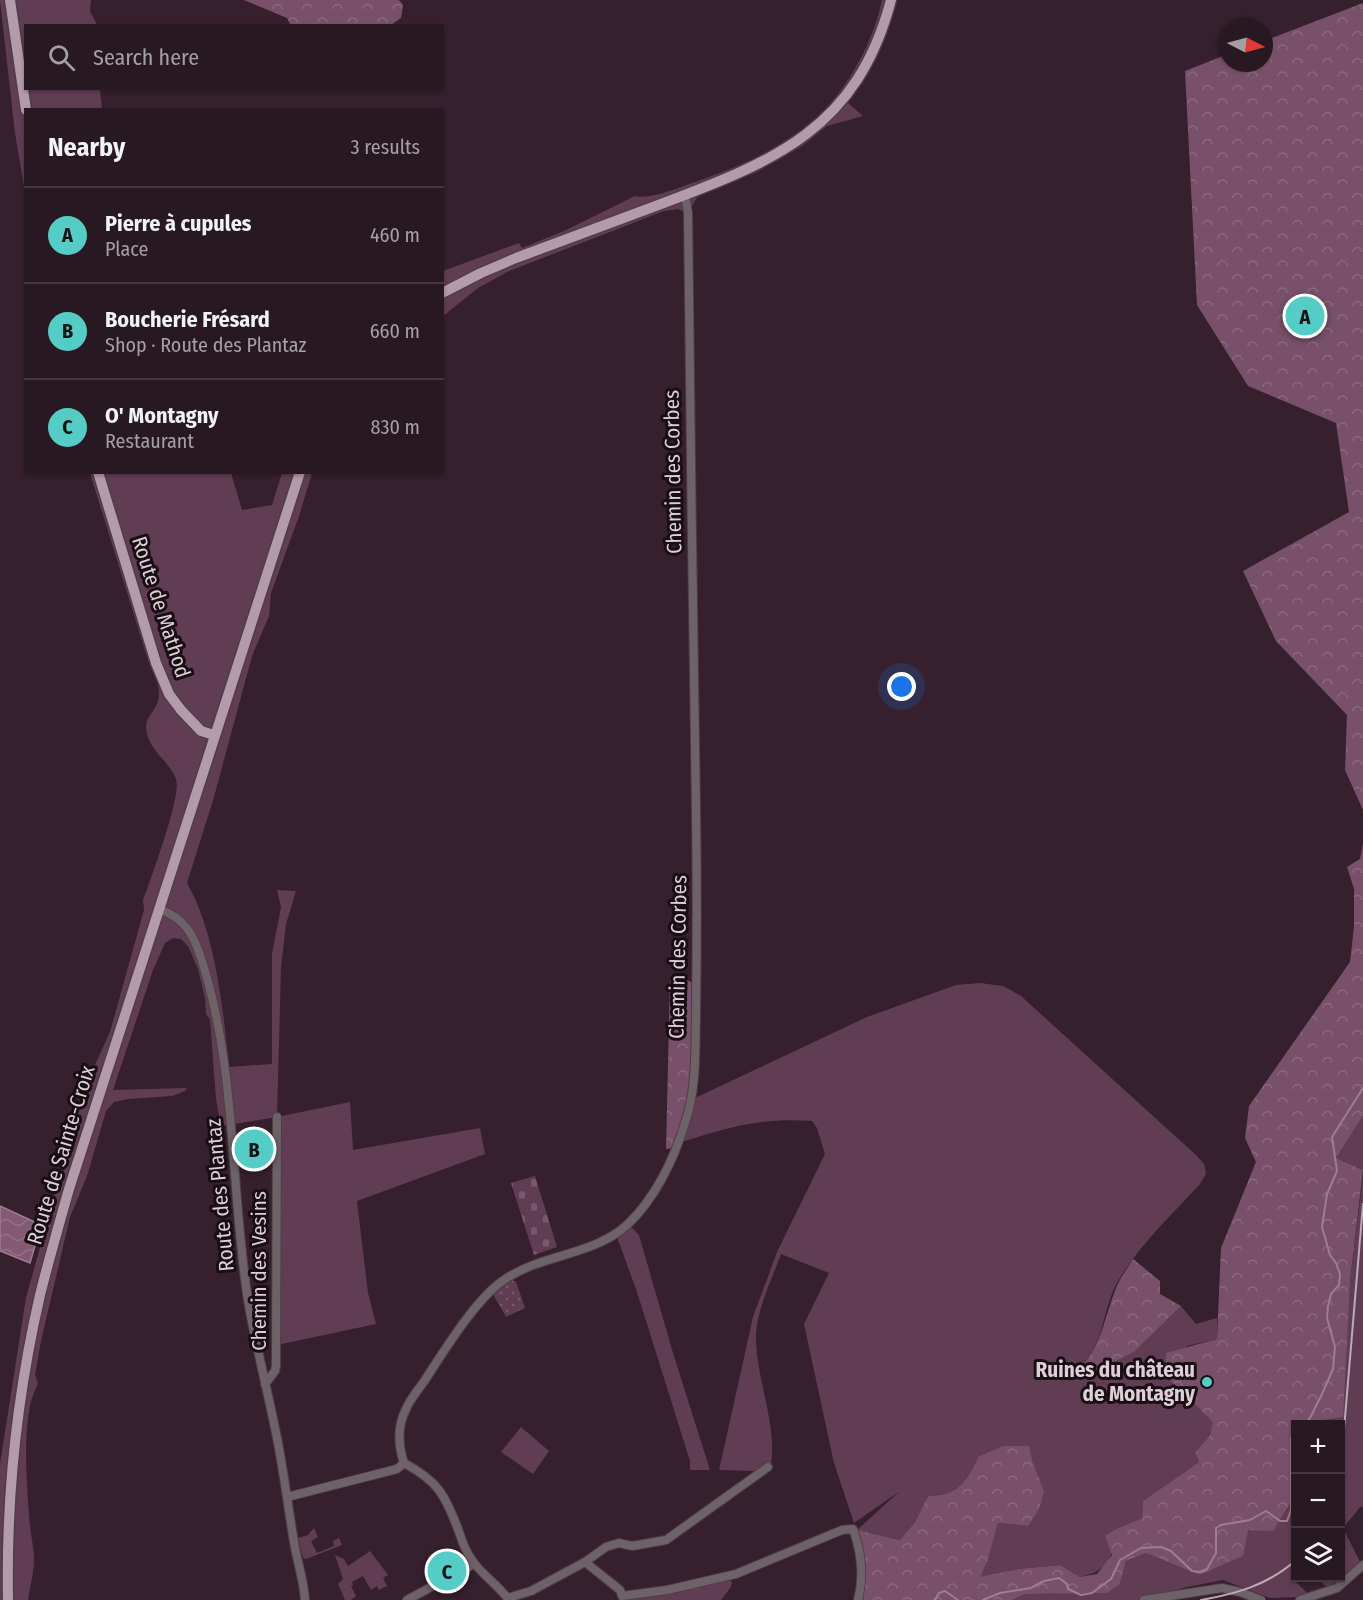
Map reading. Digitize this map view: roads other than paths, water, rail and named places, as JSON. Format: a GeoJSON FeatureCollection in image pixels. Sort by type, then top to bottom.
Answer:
{"type":"FeatureCollection","features":[{"type":"Feature","properties":{"kind":"main road"},"geometry":{"type":"LineString","coordinates":[[10,0],[26,108]]}},
{"type":"Feature","properties":{"kind":"main road"},"geometry":{"type":"LineString","coordinates":[[444,292],[516,258],[753,167],[798,142],[845,97],[859,76],[876,46],[891,0]]}},
{"type":"Feature","properties":{"kind":"main road","name":"Route de Mathod"},"geometry":{"type":"LineString","coordinates":[[99,474],[156,663],[169,694],[201,730],[214,735]]}},
{"type":"Feature","properties":{"kind":"main road","name":"Route de Sainte-Croix"},"geometry":{"type":"LineString","coordinates":[[8,1600],[9,1521],[13,1459],[20,1402],[40,1296],[69,1189],[299,474]]}},
{"type":"Feature","properties":{"kind":"street","name":"Chemin des Corbes"},"geometry":{"type":"LineString","coordinates":[[405,1463],[400,1450],[399,1431],[406,1409],[476,1308],[511,1275],[600,1243],[628,1224],[652,1194],[669,1164],[693,1099],[698,902],[688,213],[685,195]]}},
{"type":"Feature","properties":{"kind":"street","name":"Route des Plantaz"},"geometry":{"type":"LineString","coordinates":[[159,909],[183,922],[192,935],[210,987],[232,1122],[237,1198],[248,1299],[277,1438],[305,1600]]}},
{"type":"Feature","properties":{"kind":"street","name":"Chemin des Vesins"},"geometry":{"type":"LineString","coordinates":[[265,1384],[276,1366],[277,1117]]}},
{"type":"Feature","properties":{"kind":"street"},"geometry":{"type":"LineString","coordinates":[[287,1497],[397,1469],[405,1463],[435,1482],[444,1496],[463,1544],[474,1564],[509,1599],[531,1591],[585,1562],[606,1547],[619,1543],[632,1546],[666,1540],[768,1467]]}},
{"type":"Feature","properties":{"kind":"street"},"geometry":{"type":"LineString","coordinates":[[585,1562],[620,1590],[621,1598],[736,1574],[842,1530],[853,1529],[858,1543],[861,1576],[858,1600]]}},
{"type":"Feature","properties":{"kind":"street"},"geometry":{"type":"LineString","coordinates":[[408,1600],[474,1564]]}},
{"type":"Feature","properties":{"kind":"street"},"geometry":{"type":"LineString","coordinates":[[1300,1600],[1337,1587],[1363,1566]]}},
{"type":"Feature","properties":{"kind":"street"},"geometry":{"type":"LineString","coordinates":[[1144,1600],[1212,1589],[1232,1590],[1261,1600]]}},
{"type":"Feature","properties":{"kind":"water"},"geometry":{"type":"Polygon","coordinates":[[[0,1206],[41,1225],[30,1263],[0,1251],[0,1206]]]}},
{"type":"Feature","properties":{"kind":"waterway"},"geometry":{"type":"LineString","coordinates":[[1308,1420],[1333,1369],[1335,1347],[1327,1318],[1331,1294],[1339,1285],[1340,1274],[1330,1255],[1322,1227],[1327,1194],[1337,1171],[1332,1137],[1363,1088]]}},
{"type":"Feature","properties":{"kind":"waterway"},"geometry":{"type":"LineString","coordinates":[[983,1600],[1000,1593],[1031,1588],[1044,1581],[1059,1578],[1067,1584],[1068,1589],[1081,1595],[1092,1593],[1111,1579],[1120,1560],[1141,1548],[1161,1547],[1171,1551],[1192,1571],[1200,1572],[1207,1569],[1216,1553],[1216,1528],[1221,1525],[1250,1520],[1266,1511],[1280,1521],[1287,1521],[1291,1510],[1291,1474]]}},
{"type":"Feature","properties":{"kind":"waterway"},"geometry":{"type":"LineString","coordinates":[[935,1600],[939,1593],[945,1591],[958,1600]]}},
{"type":"Feature","properties":{"kind":"railway"},"geometry":{"type":"LineString","coordinates":[[1340,1474],[1363,1204]]}},
{"type":"Feature","properties":{"kind":"railway"},"geometry":{"type":"LineString","coordinates":[[1201,1600],[1251,1587],[1274,1576],[1291,1564]]}},
{"type":"Feature","properties":{"kind":"place","name":"Pierre à cupules"},"geometry":{"type":"Point","coordinates":[1305,316]}},
{"type":"Feature","properties":{"kind":"place","name":"Boucherie Frésard"},"geometry":{"type":"Point","coordinates":[254,1149]}},
{"type":"Feature","properties":{"kind":"place","name":"Ruines du château de Montagny"},"geometry":{"type":"Point","coordinates":[1207,1382]}},
{"type":"Feature","properties":{"kind":"place","name":"O' Montagny"},"geometry":{"type":"Point","coordinates":[447,1571]}}]}
